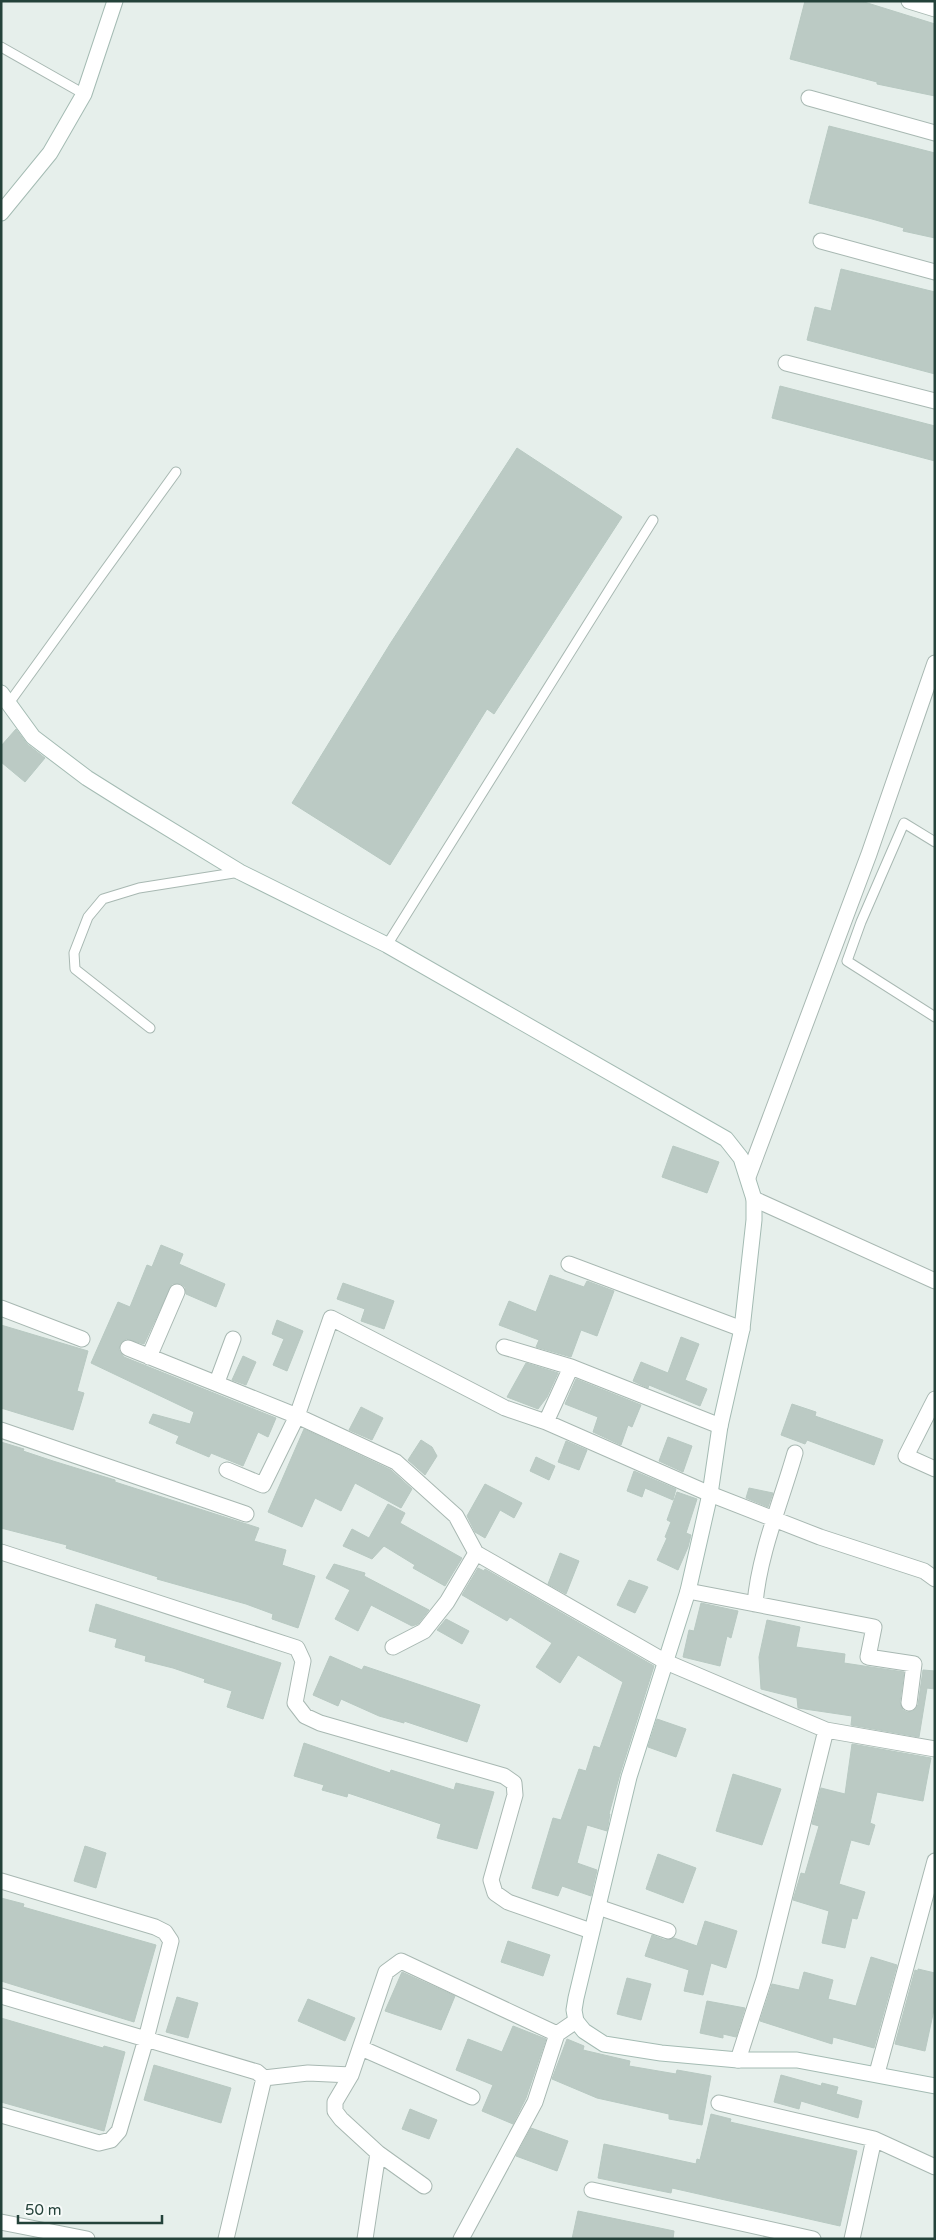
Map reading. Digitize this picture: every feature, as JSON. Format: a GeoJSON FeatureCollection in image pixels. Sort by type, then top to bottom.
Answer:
{"type":"FeatureCollection","features":[{"type":"Feature","properties":{"kind":"street"},"geometry":{"type":"LineString","coordinates":[[1,213],[50,153],[84,94],[116,1]]}},
{"type":"Feature","properties":{"kind":"street"},"geometry":{"type":"LineString","coordinates":[[909,1],[935,9]]}},
{"type":"Feature","properties":{"kind":"street"},"geometry":{"type":"LineString","coordinates":[[809,98],[935,133]]}},
{"type":"Feature","properties":{"kind":"street"},"geometry":{"type":"LineString","coordinates":[[821,241],[935,272]]}},
{"type":"Feature","properties":{"kind":"street"},"geometry":{"type":"LineString","coordinates":[[786,363],[935,401]]}},
{"type":"Feature","properties":{"kind":"street"},"geometry":{"type":"LineString","coordinates":[[748,1177],[845,916],[935,663]]}},
{"type":"Feature","properties":{"kind":"street"},"geometry":{"type":"LineString","coordinates":[[5,698],[34,737],[87,778],[240,872],[387,944],[726,1139],[742,1158],[754,1199],[754,1220],[742,1329],[720,1426],[710,1494],[688,1591],[629,1777],[575,2004],[576,2021],[591,2037],[604,2044],[661,2053],[738,2060],[797,2060],[877,2073],[935,2086]]}},
{"type":"Feature","properties":{"kind":"street"},"geometry":{"type":"LineString","coordinates":[[754,1199],[935,1281]]}},
{"type":"Feature","properties":{"kind":"street"},"geometry":{"type":"LineString","coordinates":[[569,1264],[742,1329]]}},
{"type":"Feature","properties":{"kind":"street"},"geometry":{"type":"LineString","coordinates":[[149,1357],[176,1292]]}},
{"type":"Feature","properties":{"kind":"street"},"geometry":{"type":"LineString","coordinates":[[1,1308],[82,1339]]}},
{"type":"Feature","properties":{"kind":"street"},"geometry":{"type":"LineString","coordinates":[[227,1470],[263,1485],[297,1416],[331,1318],[505,1408],[546,1422],[710,1494],[776,1520],[924,1572],[935,1579]]}},
{"type":"Feature","properties":{"kind":"street"},"geometry":{"type":"LineString","coordinates":[[217,1382],[233,1339]]}},
{"type":"Feature","properties":{"kind":"street"},"geometry":{"type":"LineString","coordinates":[[504,1347],[571,1367],[720,1426]]}},
{"type":"Feature","properties":{"kind":"street"},"geometry":{"type":"LineString","coordinates":[[128,1348],[217,1382],[297,1416],[396,1462],[456,1516],[476,1554],[666,1662],[826,1730],[935,1749]]}},
{"type":"Feature","properties":{"kind":"street"},"geometry":{"type":"LineString","coordinates":[[546,1422],[571,1367]]}},
{"type":"Feature","properties":{"kind":"street"},"geometry":{"type":"LineString","coordinates":[[935,1399],[906,1456],[935,1469]]}},
{"type":"Feature","properties":{"kind":"street"},"geometry":{"type":"LineString","coordinates":[[1,1430],[246,1514]]}},
{"type":"Feature","properties":{"kind":"street"},"geometry":{"type":"LineString","coordinates":[[755,1604],[759,1573],[795,1453]]}},
{"type":"Feature","properties":{"kind":"street"},"geometry":{"type":"LineString","coordinates":[[1,1552],[297,1648],[304,1661],[295,1703],[305,1716],[320,1723],[504,1776],[514,1783],[515,1795],[491,1880],[495,1893],[508,1902],[591,1931]]}},
{"type":"Feature","properties":{"kind":"street"},"geometry":{"type":"LineString","coordinates":[[393,1647],[424,1631],[447,1602],[476,1554]]}},
{"type":"Feature","properties":{"kind":"street"},"geometry":{"type":"LineString","coordinates":[[688,1591],[874,1627],[868,1657],[914,1664],[909,1703]]}},
{"type":"Feature","properties":{"kind":"street"},"geometry":{"type":"LineString","coordinates":[[738,2060],[764,1979],[826,1730]]}},
{"type":"Feature","properties":{"kind":"street"},"geometry":{"type":"LineString","coordinates":[[877,2073],[935,1861]]}},
{"type":"Feature","properties":{"kind":"street"},"geometry":{"type":"LineString","coordinates":[[1,1881],[165,1932],[171,1941],[146,2039],[119,2130],[111,2140],[99,2143],[1,2115]]}},
{"type":"Feature","properties":{"kind":"street"},"geometry":{"type":"LineString","coordinates":[[598,1907],[668,1930]]}},
{"type":"Feature","properties":{"kind":"street"},"geometry":{"type":"LineString","coordinates":[[424,2186],[378,2153],[335,2112],[335,2102],[351,2075],[386,1972],[401,1961],[557,2034]]}},
{"type":"Feature","properties":{"kind":"street"},"geometry":{"type":"LineString","coordinates":[[1,1996],[257,2072],[264,2078],[308,2073],[351,2075]]}},
{"type":"Feature","properties":{"kind":"street"},"geometry":{"type":"LineString","coordinates":[[461,2239],[535,2102],[557,2034],[576,2021]]}},
{"type":"Feature","properties":{"kind":"street"},"geometry":{"type":"LineString","coordinates":[[361,2048],[472,2097]]}},
{"type":"Feature","properties":{"kind":"street"},"geometry":{"type":"LineString","coordinates":[[226,2239],[264,2078]]}},
{"type":"Feature","properties":{"kind":"street"},"geometry":{"type":"LineString","coordinates":[[720,2103],[874,2139],[935,2167]]}},
{"type":"Feature","properties":{"kind":"street"},"geometry":{"type":"LineString","coordinates":[[852,2239],[874,2139]]}},
{"type":"Feature","properties":{"kind":"street"},"geometry":{"type":"LineString","coordinates":[[365,2239],[378,2153]]}},
{"type":"Feature","properties":{"kind":"street"},"geometry":{"type":"LineString","coordinates":[[592,2190],[813,2239]]}},
{"type":"Feature","properties":{"kind":"street"},"geometry":{"type":"LineString","coordinates":[[1,2222],[87,2239]]}},
{"type":"Feature","properties":{"kind":"lane"},"geometry":{"type":"LineString","coordinates":[[1,47],[84,94]]}},
{"type":"Feature","properties":{"kind":"lane"},"geometry":{"type":"LineString","coordinates":[[5,698],[176,472]]}},
{"type":"Feature","properties":{"kind":"lane"},"geometry":{"type":"LineString","coordinates":[[387,944],[653,520]]}},
{"type":"Feature","properties":{"kind":"lane"},"geometry":{"type":"LineString","coordinates":[[935,842],[904,823],[860,922],[848,961],[935,1017]]}},
{"type":"Feature","properties":{"kind":"lane"},"geometry":{"type":"LineString","coordinates":[[150,1028],[75,969],[74,953],[88,917],[103,899],[140,888],[240,872]]}},
{"type":"Feature","properties":{"kind":"lane"},"geometry":{"type":"LineString","coordinates":[[845,916],[860,922]]}},
{"type":"Feature","properties":{"kind":"building"},"geometry":{"type":"Polygon","coordinates":[[[805,1],[861,1],[935,24],[935,96],[877,84],[877,82],[790,59],[805,1]]]}},
{"type":"Feature","properties":{"kind":"building"},"geometry":{"type":"Polygon","coordinates":[[[829,126],[935,153],[935,238],[903,231],[904,228],[809,203],[829,126]]]}},
{"type":"Feature","properties":{"kind":"building"},"geometry":{"type":"Polygon","coordinates":[[[841,269],[935,292],[935,374],[807,340],[815,307],[831,311],[841,269]]]}},
{"type":"Feature","properties":{"kind":"building"},"geometry":{"type":"Polygon","coordinates":[[[780,386],[935,426],[935,461],[772,418],[780,386]]]}},
{"type":"Feature","properties":{"kind":"building"},"geometry":{"type":"Polygon","coordinates":[[[517,448],[622,517],[494,714],[487,709],[390,865],[292,803],[390,644],[517,448]]]}},
{"type":"Feature","properties":{"kind":"building"},"geometry":{"type":"Polygon","coordinates":[[[16,729],[27,744],[45,758],[25,782],[1,762],[1,746],[16,729]]]}},
{"type":"Feature","properties":{"kind":"building"},"geometry":{"type":"Polygon","coordinates":[[[673,1146],[719,1162],[707,1193],[662,1177],[673,1146]]]}},
{"type":"Feature","properties":{"kind":"building"},"geometry":{"type":"Polygon","coordinates":[[[161,1245],[183,1254],[179,1264],[225,1284],[216,1307],[186,1294],[185,1287],[181,1284],[172,1284],[144,1344],[126,1339],[120,1344],[119,1350],[124,1357],[276,1418],[268,1437],[258,1432],[243,1466],[211,1453],[209,1457],[176,1443],[179,1436],[149,1423],[153,1414],[190,1424],[194,1412],[91,1363],[118,1302],[130,1307],[147,1265],[152,1267],[161,1245]]]}},
{"type":"Feature","properties":{"kind":"building"},"geometry":{"type":"Polygon","coordinates":[[[550,1275],[584,1287],[587,1281],[614,1291],[597,1336],[581,1330],[571,1357],[536,1347],[539,1340],[499,1325],[509,1301],[536,1312],[550,1275]]]}},
{"type":"Feature","properties":{"kind":"building"},"geometry":{"type":"Polygon","coordinates":[[[343,1283],[394,1301],[384,1329],[361,1321],[365,1309],[337,1299],[343,1283]]]}},
{"type":"Feature","properties":{"kind":"building"},"geometry":{"type":"Polygon","coordinates":[[[277,1320],[303,1331],[287,1371],[273,1365],[284,1339],[272,1334],[277,1320]]]}},
{"type":"Feature","properties":{"kind":"building"},"geometry":{"type":"Polygon","coordinates":[[[1,1325],[88,1351],[77,1391],[84,1393],[73,1430],[1,1408],[1,1325]]]}},
{"type":"Feature","properties":{"kind":"building"},"geometry":{"type":"Polygon","coordinates":[[[681,1337],[699,1344],[685,1380],[707,1389],[700,1406],[649,1385],[648,1388],[633,1381],[641,1362],[668,1373],[681,1337]]]}},
{"type":"Feature","properties":{"kind":"building"},"geometry":{"type":"Polygon","coordinates":[[[243,1356],[256,1362],[246,1385],[232,1380],[243,1356]]]}},
{"type":"Feature","properties":{"kind":"building"},"geometry":{"type":"Polygon","coordinates":[[[526,1363],[558,1373],[547,1397],[538,1409],[507,1397],[526,1363]]]}},
{"type":"Feature","properties":{"kind":"building"},"geometry":{"type":"Polygon","coordinates":[[[576,1379],[641,1405],[632,1427],[628,1425],[621,1445],[593,1432],[598,1417],[565,1404],[576,1379]]]}},
{"type":"Feature","properties":{"kind":"building"},"geometry":{"type":"Polygon","coordinates":[[[792,1404],[816,1412],[815,1416],[883,1440],[874,1465],[807,1440],[805,1444],[781,1435],[792,1404]]]}},
{"type":"Feature","properties":{"kind":"building"},"geometry":{"type":"Polygon","coordinates":[[[361,1407],[383,1418],[372,1440],[349,1430],[361,1407]]]}},
{"type":"Feature","properties":{"kind":"building"},"geometry":{"type":"Polygon","coordinates":[[[304,1429],[391,1470],[412,1489],[401,1508],[355,1483],[341,1511],[315,1498],[302,1527],[268,1512],[304,1429]]]}},
{"type":"Feature","properties":{"kind":"building"},"geometry":{"type":"Polygon","coordinates":[[[668,1437],[692,1446],[683,1472],[659,1461],[668,1437]]]}},
{"type":"Feature","properties":{"kind":"building"},"geometry":{"type":"Polygon","coordinates":[[[421,1440],[432,1447],[437,1456],[425,1475],[408,1460],[421,1440]]]}},
{"type":"Feature","properties":{"kind":"building"},"geometry":{"type":"Polygon","coordinates":[[[566,1441],[587,1450],[579,1470],[558,1462],[566,1441]]]}},
{"type":"Feature","properties":{"kind":"building"},"geometry":{"type":"Polygon","coordinates":[[[1,1442],[53,1461],[115,1480],[115,1482],[259,1528],[254,1541],[286,1550],[282,1565],[315,1576],[298,1628],[272,1619],[273,1614],[246,1604],[157,1579],[158,1577],[66,1548],[67,1545],[1,1528],[1,1442]]]}},
{"type":"Feature","properties":{"kind":"building"},"geometry":{"type":"Polygon","coordinates":[[[536,1457],[555,1466],[549,1480],[530,1471],[536,1457]]]}},
{"type":"Feature","properties":{"kind":"building"},"geometry":{"type":"Polygon","coordinates":[[[634,1471],[676,1489],[673,1500],[645,1488],[642,1497],[627,1491],[634,1471]]]}},
{"type":"Feature","properties":{"kind":"building"},"geometry":{"type":"Polygon","coordinates":[[[485,1484],[522,1503],[514,1518],[500,1510],[485,1538],[475,1532],[467,1516],[485,1484]]]}},
{"type":"Feature","properties":{"kind":"building"},"geometry":{"type":"Polygon","coordinates":[[[749,1488],[773,1493],[768,1507],[746,1498],[749,1488]]]}},
{"type":"Feature","properties":{"kind":"building"},"geometry":{"type":"Polygon","coordinates":[[[677,1492],[697,1499],[686,1533],[691,1535],[688,1547],[678,1570],[657,1560],[667,1538],[665,1537],[671,1522],[667,1520],[677,1492]]]}},
{"type":"Feature","properties":{"kind":"building"},"geometry":{"type":"Polygon","coordinates":[[[388,1504],[405,1513],[400,1523],[462,1558],[445,1586],[413,1568],[415,1565],[384,1546],[372,1559],[343,1546],[352,1529],[369,1538],[388,1504]]]}},
{"type":"Feature","properties":{"kind":"building"},"geometry":{"type":"Polygon","coordinates":[[[560,1553],[579,1561],[566,1594],[548,1584],[560,1553]]]}},
{"type":"Feature","properties":{"kind":"building"},"geometry":{"type":"Polygon","coordinates":[[[334,1564],[365,1573],[364,1576],[429,1610],[418,1624],[412,1626],[371,1605],[358,1631],[335,1619],[350,1590],[326,1578],[334,1564]]]}},
{"type":"Feature","properties":{"kind":"building"},"geometry":{"type":"Polygon","coordinates":[[[478,1568],[484,1571],[485,1569],[654,1666],[620,1774],[609,1814],[607,1831],[587,1825],[577,1863],[597,1870],[591,1896],[562,1886],[558,1896],[532,1888],[553,1818],[561,1820],[579,1769],[586,1771],[594,1746],[600,1748],[623,1682],[578,1655],[560,1683],[536,1667],[552,1643],[510,1617],[507,1621],[462,1595],[478,1568]]]}},
{"type":"Feature","properties":{"kind":"building"},"geometry":{"type":"Polygon","coordinates":[[[629,1580],[648,1587],[635,1613],[617,1605],[629,1580]]]}},
{"type":"Feature","properties":{"kind":"building"},"geometry":{"type":"Polygon","coordinates":[[[701,1603],[738,1611],[731,1638],[727,1636],[720,1666],[683,1657],[689,1630],[694,1631],[701,1603]]]}},
{"type":"Feature","properties":{"kind":"building"},"geometry":{"type":"Polygon","coordinates":[[[96,1604],[281,1663],[263,1719],[227,1707],[232,1691],[204,1682],[205,1679],[145,1661],[146,1656],[115,1647],[117,1639],[89,1631],[96,1604]]]}},
{"type":"Feature","properties":{"kind":"building"},"geometry":{"type":"Polygon","coordinates":[[[446,1619],[469,1631],[462,1644],[437,1630],[446,1619]]]}},
{"type":"Feature","properties":{"kind":"building"},"geometry":{"type":"Polygon","coordinates":[[[767,1620],[800,1627],[796,1647],[845,1654],[844,1663],[904,1672],[900,1702],[903,1710],[907,1712],[913,1711],[918,1705],[923,1670],[935,1671],[935,1689],[927,1688],[919,1737],[851,1725],[852,1716],[798,1708],[797,1698],[761,1689],[759,1657],[767,1620]]]}},
{"type":"Feature","properties":{"kind":"building"},"geometry":{"type":"Polygon","coordinates":[[[330,1656],[362,1670],[364,1666],[480,1705],[467,1742],[404,1721],[404,1723],[379,1716],[341,1699],[338,1706],[313,1695],[330,1656]]]}},
{"type":"Feature","properties":{"kind":"building"},"geometry":{"type":"Polygon","coordinates":[[[657,1719],[686,1729],[676,1757],[648,1747],[657,1719]]]}},
{"type":"Feature","properties":{"kind":"building"},"geometry":{"type":"Polygon","coordinates":[[[304,1743],[390,1773],[391,1770],[454,1790],[456,1783],[494,1792],[477,1849],[437,1838],[441,1824],[348,1793],[347,1797],[322,1790],[324,1785],[294,1776],[304,1743]]]}},
{"type":"Feature","properties":{"kind":"building"},"geometry":{"type":"Polygon","coordinates":[[[852,1744],[931,1758],[923,1801],[877,1792],[870,1823],[875,1825],[869,1845],[851,1840],[839,1884],[865,1892],[857,1919],[852,1918],[845,1948],[822,1943],[829,1911],[793,1900],[801,1873],[805,1874],[819,1826],[812,1824],[821,1788],[845,1794],[852,1744]]]}},
{"type":"Feature","properties":{"kind":"building"},"geometry":{"type":"Polygon","coordinates":[[[733,1774],[781,1789],[762,1845],[716,1831],[733,1774]]]}},
{"type":"Feature","properties":{"kind":"building"},"geometry":{"type":"Polygon","coordinates":[[[85,1846],[106,1853],[96,1888],[74,1881],[85,1846]]]}},
{"type":"Feature","properties":{"kind":"building"},"geometry":{"type":"Polygon","coordinates":[[[658,1854],[696,1868],[683,1903],[646,1889],[658,1854]]]}},
{"type":"Feature","properties":{"kind":"building"},"geometry":{"type":"Polygon","coordinates":[[[1,1898],[24,1904],[23,1907],[156,1945],[134,2022],[1,1981],[1,1898]]]}},
{"type":"Feature","properties":{"kind":"building"},"geometry":{"type":"Polygon","coordinates":[[[705,1921],[737,1931],[726,1968],[711,1963],[703,1995],[684,1991],[689,1970],[645,1956],[652,1935],[665,1940],[674,1938],[697,1946],[705,1921]]]}},
{"type":"Feature","properties":{"kind":"building"},"geometry":{"type":"Polygon","coordinates":[[[508,1941],[550,1955],[543,1976],[501,1962],[508,1941]]]}},
{"type":"Feature","properties":{"kind":"building"},"geometry":{"type":"Polygon","coordinates":[[[871,1957],[897,1965],[874,2048],[833,2037],[832,2044],[760,2021],[772,1984],[799,1990],[804,1972],[833,1980],[828,1999],[856,2006],[871,1957]]]}},
{"type":"Feature","properties":{"kind":"building"},"geometry":{"type":"Polygon","coordinates":[[[918,1969],[935,1973],[935,2005],[925,2051],[895,2044],[915,1970],[918,1971],[918,1969]]]}},
{"type":"Feature","properties":{"kind":"building"},"geometry":{"type":"Polygon","coordinates":[[[402,1972],[455,1996],[441,2030],[385,2011],[402,1972]]]}},
{"type":"Feature","properties":{"kind":"building"},"geometry":{"type":"Polygon","coordinates":[[[627,1978],[651,1984],[641,2020],[617,2014],[627,1978]]]}},
{"type":"Feature","properties":{"kind":"building"},"geometry":{"type":"Polygon","coordinates":[[[177,1997],[198,2003],[188,2038],[166,2032],[177,1997]]]}},
{"type":"Feature","properties":{"kind":"building"},"geometry":{"type":"Polygon","coordinates":[[[308,1999],[355,2018],[345,2041],[298,2021],[308,1999]]]}},
{"type":"Feature","properties":{"kind":"building"},"geometry":{"type":"Polygon","coordinates":[[[707,2001],[745,2008],[736,2037],[723,2034],[723,2038],[700,2033],[707,2001]]]}},
{"type":"Feature","properties":{"kind":"building"},"geometry":{"type":"Polygon","coordinates":[[[1,2018],[103,2048],[104,2046],[125,2052],[104,2131],[1,2102],[1,2018]]]}},
{"type":"Feature","properties":{"kind":"building"},"geometry":{"type":"Polygon","coordinates":[[[513,2026],[546,2039],[526,2098],[513,2124],[482,2111],[493,2085],[456,2070],[468,2039],[502,2052],[513,2026]]]}},
{"type":"Feature","properties":{"kind":"building"},"geometry":{"type":"Polygon","coordinates":[[[567,2039],[584,2046],[583,2050],[630,2061],[629,2066],[676,2074],[677,2070],[711,2076],[702,2125],[669,2119],[669,2114],[597,2098],[552,2079],[567,2039]]]}},
{"type":"Feature","properties":{"kind":"building"},"geometry":{"type":"Polygon","coordinates":[[[154,2065],[231,2088],[221,2123],[144,2100],[154,2065]]]}},
{"type":"Feature","properties":{"kind":"building"},"geometry":{"type":"Polygon","coordinates":[[[781,2075],[821,2086],[822,2083],[838,2087],[836,2094],[862,2101],[858,2118],[801,2101],[799,2109],[774,2102],[781,2075]]]}},
{"type":"Feature","properties":{"kind":"building"},"geometry":{"type":"Polygon","coordinates":[[[410,2109],[437,2120],[429,2139],[402,2129],[410,2109]]]}},
{"type":"Feature","properties":{"kind":"building"},"geometry":{"type":"Polygon","coordinates":[[[711,2114],[731,2119],[730,2122],[857,2151],[840,2226],[672,2188],[671,2193],[598,2178],[604,2144],[696,2164],[697,2159],[700,2160],[711,2114]]]}},
{"type":"Feature","properties":{"kind":"building"},"geometry":{"type":"Polygon","coordinates":[[[531,2128],[568,2141],[557,2171],[516,2156],[531,2128]]]}},
{"type":"Feature","properties":{"kind":"building"},"geometry":{"type":"Polygon","coordinates":[[[578,2211],[674,2231],[673,2239],[572,2239],[578,2211]]]}}]}
